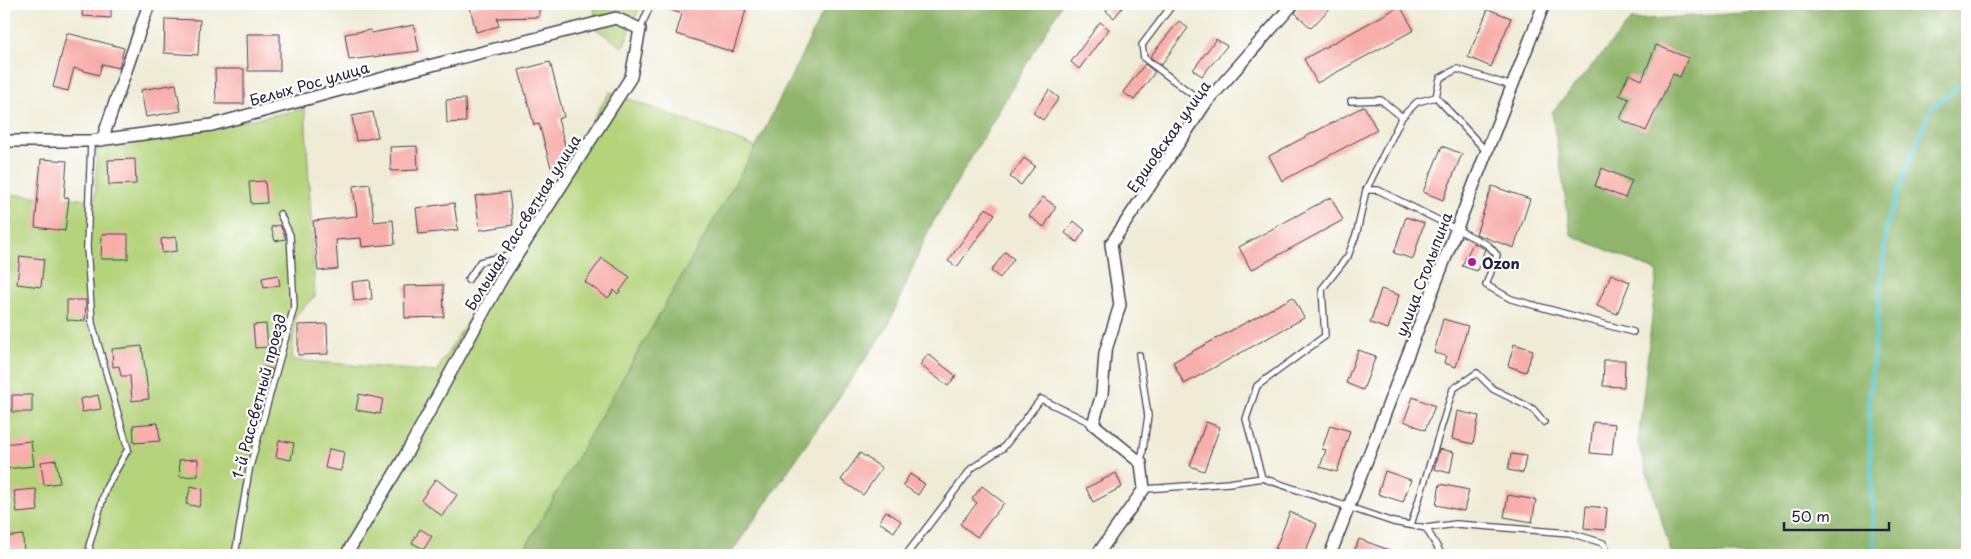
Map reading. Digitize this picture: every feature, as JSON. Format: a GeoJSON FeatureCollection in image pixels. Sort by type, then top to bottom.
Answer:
{"type":"FeatureCollection","features":[{"type":"Feature","properties":{"kind":"street"},"geometry":{"type":"LineString","coordinates":[[96,140],[149,4]]}},
{"type":"Feature","properties":{"kind":"street","name":"Ершовская улица"},"geometry":{"type":"LineString","coordinates":[[1093,424],[1102,394],[1105,353],[1120,305],[1111,244],[1205,104],[1293,4]]}},
{"type":"Feature","properties":{"kind":"street","name":"улица Столыпина"},"geometry":{"type":"LineString","coordinates":[[1330,555],[1544,4]]}},
{"type":"Feature","properties":{"kind":"street","name":"Белых Рос улица"},"geometry":{"type":"LineString","coordinates":[[4,140],[96,140],[212,126],[413,70],[616,18],[640,29]]}},
{"type":"Feature","properties":{"kind":"street","name":"Большая Рассветная улица"},"geometry":{"type":"LineString","coordinates":[[346,555],[405,456],[501,280],[631,77],[640,29]]}},
{"type":"Feature","properties":{"kind":"street"},"geometry":{"type":"LineString","coordinates":[[1093,424],[1141,463],[1144,489],[1097,555]]}},
{"type":"Feature","properties":{"kind":"lane"},"geometry":{"type":"LineString","coordinates":[[640,29],[650,4]]}},
{"type":"Feature","properties":{"kind":"lane"},"geometry":{"type":"LineString","coordinates":[[1173,4],[1142,45],[1144,58],[1205,104]]}},
{"type":"Feature","properties":{"kind":"lane"},"geometry":{"type":"LineString","coordinates":[[1436,97],[1440,78],[1457,69],[1512,86]]}},
{"type":"Feature","properties":{"kind":"lane"},"geometry":{"type":"LineString","coordinates":[[1262,478],[1246,419],[1257,386],[1325,336],[1322,289],[1348,256],[1357,232],[1366,190],[1402,117],[1417,102],[1436,97]]}},
{"type":"Feature","properties":{"kind":"lane"},"geometry":{"type":"LineString","coordinates":[[1436,97],[1487,152]]}},
{"type":"Feature","properties":{"kind":"lane"},"geometry":{"type":"LineString","coordinates":[[1351,101],[1381,100],[1402,117]]}},
{"type":"Feature","properties":{"kind":"lane"},"geometry":{"type":"LineString","coordinates":[[90,555],[89,546],[106,488],[128,449],[92,323],[87,247],[96,140]]}},
{"type":"Feature","properties":{"kind":"lane"},"geometry":{"type":"LineString","coordinates":[[1366,190],[1378,190],[1488,246],[1497,255],[1486,285],[1511,299],[1633,332]]}},
{"type":"Feature","properties":{"kind":"lane","name":"1-й Рассветный проезд"},"geometry":{"type":"LineString","coordinates":[[235,555],[249,470],[294,307],[290,235],[280,214]]}},
{"type":"Feature","properties":{"kind":"lane"},"geometry":{"type":"LineString","coordinates":[[468,280],[480,262],[518,252]]}},
{"type":"Feature","properties":{"kind":"lane"},"geometry":{"type":"LineString","coordinates":[[1138,355],[1148,416],[1141,463]]}},
{"type":"Feature","properties":{"kind":"lane"},"geometry":{"type":"LineString","coordinates":[[1411,526],[1453,389],[1477,373],[1493,389],[1533,409],[1544,422]]}},
{"type":"Feature","properties":{"kind":"lane"},"geometry":{"type":"LineString","coordinates":[[906,555],[972,468],[1003,448],[1041,399],[1093,424]]}},
{"type":"Feature","properties":{"kind":"lane"},"geometry":{"type":"LineString","coordinates":[[1144,489],[1229,483],[1262,478],[1393,522],[1411,526],[1426,528],[1456,524],[1570,533],[1603,543],[1610,555]]}},
{"type":"Feature","properties":{"kind":"lane"},"geometry":{"type":"LineString","coordinates":[[1426,528],[1442,555]]}},
{"type":"Feature","properties":{"kind":"green space"},"geometry":{"type":"Polygon","coordinates":[[[594,4],[641,4],[623,47],[596,29],[594,4]]]}},
{"type":"Feature","properties":{"kind":"green space"},"geometry":{"type":"Polygon","coordinates":[[[827,4],[1062,4],[929,229],[888,326],[730,555],[521,555],[756,147],[827,4]]]}},
{"type":"Feature","properties":{"kind":"green space"},"geometry":{"type":"Polygon","coordinates":[[[1889,4],[1967,4],[1967,555],[1672,555],[1638,443],[1657,271],[1571,235],[1552,112],[1631,20],[1889,4]]]}},
{"type":"Feature","properties":{"kind":"green space"},"geometry":{"type":"Polygon","coordinates":[[[610,92],[756,147],[521,555],[4,555],[4,194],[95,200],[97,150],[305,109],[315,296],[295,316],[292,360],[436,372],[610,92]]]}},
{"type":"Feature","properties":{"kind":"building"},"geometry":{"type":"Polygon","coordinates":[[[83,4],[111,4],[111,18],[82,16],[83,4]]]}},
{"type":"Feature","properties":{"kind":"building"},"geometry":{"type":"Polygon","coordinates":[[[482,4],[539,4],[539,17],[497,18],[499,26],[476,32],[470,7],[482,4]]]}},
{"type":"Feature","properties":{"kind":"building"},"geometry":{"type":"Polygon","coordinates":[[[659,4],[726,4],[746,10],[733,52],[676,34],[682,14],[659,6],[659,4]]]}},
{"type":"Feature","properties":{"kind":"building"},"geometry":{"type":"Polygon","coordinates":[[[1111,4],[1125,4],[1114,18],[1106,11],[1111,4]]]}},
{"type":"Feature","properties":{"kind":"building"},"geometry":{"type":"Polygon","coordinates":[[[1300,4],[1334,4],[1311,28],[1295,13],[1300,4]]]}},
{"type":"Feature","properties":{"kind":"building"},"geometry":{"type":"Polygon","coordinates":[[[1400,6],[1414,30],[1317,83],[1304,59],[1400,6]]]}},
{"type":"Feature","properties":{"kind":"building"},"geometry":{"type":"Polygon","coordinates":[[[1488,9],[1511,18],[1491,67],[1468,57],[1488,9]]]}},
{"type":"Feature","properties":{"kind":"building"},"geometry":{"type":"Polygon","coordinates":[[[165,19],[200,20],[198,55],[164,53],[165,19]]]}},
{"type":"Feature","properties":{"kind":"building"},"geometry":{"type":"Polygon","coordinates":[[[1179,21],[1188,28],[1161,65],[1150,57],[1179,21]]]}},
{"type":"Feature","properties":{"kind":"building"},"geometry":{"type":"Polygon","coordinates":[[[1100,22],[1109,29],[1079,69],[1071,62],[1100,22]]]}},
{"type":"Feature","properties":{"kind":"building"},"geometry":{"type":"Polygon","coordinates":[[[414,25],[419,51],[349,60],[345,34],[370,30],[371,33],[414,25]]]}},
{"type":"Feature","properties":{"kind":"building"},"geometry":{"type":"Polygon","coordinates":[[[67,33],[124,48],[119,68],[102,64],[99,75],[74,68],[68,91],[53,87],[67,33]]]}},
{"type":"Feature","properties":{"kind":"building"},"geometry":{"type":"Polygon","coordinates":[[[247,34],[280,34],[280,71],[248,71],[247,34]]]}},
{"type":"Feature","properties":{"kind":"building"},"geometry":{"type":"Polygon","coordinates":[[[1216,39],[1227,46],[1202,76],[1193,70],[1216,39]]]}},
{"type":"Feature","properties":{"kind":"building"},"geometry":{"type":"Polygon","coordinates":[[[1656,45],[1688,58],[1680,77],[1673,74],[1646,131],[1620,119],[1629,99],[1619,95],[1629,74],[1642,80],[1656,45]]]}},
{"type":"Feature","properties":{"kind":"building"},"geometry":{"type":"Polygon","coordinates":[[[550,62],[564,117],[558,119],[569,160],[564,168],[552,171],[539,124],[534,125],[519,70],[550,62]]]}},
{"type":"Feature","properties":{"kind":"building"},"geometry":{"type":"Polygon","coordinates":[[[1145,64],[1155,72],[1134,100],[1123,92],[1145,64]]]}},
{"type":"Feature","properties":{"kind":"building"},"geometry":{"type":"Polygon","coordinates":[[[215,69],[244,69],[244,104],[216,104],[215,69]]]}},
{"type":"Feature","properties":{"kind":"building"},"geometry":{"type":"Polygon","coordinates":[[[176,84],[181,111],[146,117],[141,90],[176,84]]]}},
{"type":"Feature","properties":{"kind":"building"},"geometry":{"type":"Polygon","coordinates":[[[1049,90],[1059,98],[1043,120],[1033,113],[1049,90]]]}},
{"type":"Feature","properties":{"kind":"building"},"geometry":{"type":"Polygon","coordinates":[[[465,99],[466,122],[447,123],[446,100],[465,99]]]}},
{"type":"Feature","properties":{"kind":"building"},"geometry":{"type":"Polygon","coordinates":[[[1364,106],[1377,130],[1282,181],[1269,156],[1364,106]]]}},
{"type":"Feature","properties":{"kind":"building"},"geometry":{"type":"Polygon","coordinates":[[[373,112],[378,137],[356,141],[352,116],[373,112]]]}},
{"type":"Feature","properties":{"kind":"building"},"geometry":{"type":"Polygon","coordinates":[[[417,146],[418,170],[391,171],[390,147],[417,146]]]}},
{"type":"Feature","properties":{"kind":"building"},"geometry":{"type":"Polygon","coordinates":[[[1442,146],[1462,154],[1443,200],[1423,192],[1442,146]]]}},
{"type":"Feature","properties":{"kind":"building"},"geometry":{"type":"Polygon","coordinates":[[[1024,158],[1035,166],[1021,185],[1010,177],[1024,158]]]}},
{"type":"Feature","properties":{"kind":"building"},"geometry":{"type":"Polygon","coordinates":[[[41,159],[67,161],[64,197],[69,198],[65,231],[35,227],[41,159]]]}},
{"type":"Feature","properties":{"kind":"building"},"geometry":{"type":"Polygon","coordinates":[[[135,159],[136,184],[109,185],[108,160],[135,159]]]}},
{"type":"Feature","properties":{"kind":"building"},"geometry":{"type":"Polygon","coordinates":[[[1602,168],[1632,181],[1625,198],[1595,186],[1602,168]]]}},
{"type":"Feature","properties":{"kind":"building"},"geometry":{"type":"Polygon","coordinates":[[[265,181],[267,203],[251,204],[249,182],[265,181]]]}},
{"type":"Feature","properties":{"kind":"building"},"geometry":{"type":"Polygon","coordinates":[[[370,184],[374,222],[393,220],[395,244],[362,247],[361,238],[336,240],[338,269],[318,271],[313,221],[357,216],[353,186],[370,184]]]}},
{"type":"Feature","properties":{"kind":"building"},"geometry":{"type":"Polygon","coordinates":[[[1492,186],[1530,199],[1514,248],[1476,234],[1492,186]]]}},
{"type":"Feature","properties":{"kind":"building"},"geometry":{"type":"Polygon","coordinates":[[[509,192],[513,225],[480,230],[475,196],[509,192]]]}},
{"type":"Feature","properties":{"kind":"building"},"geometry":{"type":"Polygon","coordinates":[[[1043,197],[1056,207],[1044,227],[1029,216],[1043,197]]]}},
{"type":"Feature","properties":{"kind":"building"},"geometry":{"type":"Polygon","coordinates":[[[1331,197],[1343,220],[1251,270],[1239,247],[1331,197]]]}},
{"type":"Feature","properties":{"kind":"building"},"geometry":{"type":"Polygon","coordinates":[[[454,203],[458,230],[419,234],[416,208],[454,203]]]}},
{"type":"Feature","properties":{"kind":"building"},"geometry":{"type":"Polygon","coordinates":[[[986,208],[995,214],[957,267],[948,261],[986,208]]]}},
{"type":"Feature","properties":{"kind":"building"},"geometry":{"type":"Polygon","coordinates":[[[1406,217],[1424,223],[1413,259],[1394,253],[1406,217]]]}},
{"type":"Feature","properties":{"kind":"building"},"geometry":{"type":"Polygon","coordinates":[[[1074,221],[1085,230],[1077,242],[1065,233],[1074,221]]]}},
{"type":"Feature","properties":{"kind":"building"},"geometry":{"type":"Polygon","coordinates":[[[280,225],[286,239],[275,241],[271,227],[280,225]]]}},
{"type":"Feature","properties":{"kind":"building"},"geometry":{"type":"Polygon","coordinates":[[[102,234],[128,234],[128,259],[101,259],[102,234]]]}},
{"type":"Feature","properties":{"kind":"building"},"geometry":{"type":"Polygon","coordinates":[[[176,237],[177,251],[162,253],[161,239],[176,237]]]}},
{"type":"Feature","properties":{"kind":"building"},"geometry":{"type":"Polygon","coordinates":[[[1473,243],[1485,249],[1477,271],[1462,266],[1473,243]]]}},
{"type":"Feature","properties":{"kind":"building"},"geometry":{"type":"Polygon","coordinates":[[[1005,252],[1014,259],[1000,278],[991,271],[1005,252]]]}},
{"type":"Feature","properties":{"kind":"building"},"geometry":{"type":"Polygon","coordinates":[[[20,256],[44,259],[41,287],[17,284],[20,256]]]}},
{"type":"Feature","properties":{"kind":"building"},"geometry":{"type":"Polygon","coordinates":[[[602,258],[630,277],[618,294],[614,290],[608,298],[585,282],[602,258]]]}},
{"type":"Feature","properties":{"kind":"building"},"geometry":{"type":"Polygon","coordinates":[[[1611,274],[1630,282],[1617,314],[1597,306],[1611,274]]]}},
{"type":"Feature","properties":{"kind":"building"},"geometry":{"type":"Polygon","coordinates":[[[278,275],[280,285],[264,288],[262,278],[278,275]]]}},
{"type":"Feature","properties":{"kind":"building"},"geometry":{"type":"Polygon","coordinates":[[[370,280],[372,299],[354,301],[352,282],[370,280]]]}},
{"type":"Feature","properties":{"kind":"building"},"geometry":{"type":"Polygon","coordinates":[[[443,285],[444,317],[405,318],[404,286],[443,285]]]}},
{"type":"Feature","properties":{"kind":"building"},"geometry":{"type":"Polygon","coordinates":[[[1381,289],[1399,295],[1388,329],[1370,323],[1381,289]]]}},
{"type":"Feature","properties":{"kind":"building"},"geometry":{"type":"Polygon","coordinates":[[[1293,297],[1304,318],[1184,384],[1173,362],[1293,297]]]}},
{"type":"Feature","properties":{"kind":"building"},"geometry":{"type":"Polygon","coordinates":[[[67,300],[86,300],[85,321],[67,320],[67,300]]]}},
{"type":"Feature","properties":{"kind":"building"},"geometry":{"type":"Polygon","coordinates":[[[1443,319],[1468,326],[1456,367],[1444,363],[1446,356],[1434,353],[1443,319]]]}},
{"type":"Feature","properties":{"kind":"building"},"geometry":{"type":"Polygon","coordinates":[[[266,324],[268,347],[255,348],[253,325],[266,324]]]}},
{"type":"Feature","properties":{"kind":"building"},"geometry":{"type":"Polygon","coordinates":[[[327,324],[328,354],[298,355],[298,325],[327,324]]]}},
{"type":"Feature","properties":{"kind":"building"},"geometry":{"type":"Polygon","coordinates":[[[1514,344],[1533,350],[1526,372],[1508,366],[1514,344]]]}},
{"type":"Feature","properties":{"kind":"building"},"geometry":{"type":"Polygon","coordinates":[[[142,346],[149,399],[132,401],[130,376],[121,376],[119,366],[113,367],[112,349],[142,346]]]}},
{"type":"Feature","properties":{"kind":"building"},"geometry":{"type":"Polygon","coordinates":[[[1358,350],[1376,356],[1363,390],[1346,383],[1358,350]]]}},
{"type":"Feature","properties":{"kind":"building"},"geometry":{"type":"Polygon","coordinates":[[[928,354],[956,376],[948,386],[920,365],[928,354]]]}},
{"type":"Feature","properties":{"kind":"building"},"geometry":{"type":"Polygon","coordinates":[[[1604,360],[1625,360],[1624,387],[1603,386],[1604,360]]]}},
{"type":"Feature","properties":{"kind":"building"},"geometry":{"type":"Polygon","coordinates":[[[263,367],[272,369],[268,384],[259,381],[263,367]]]}},
{"type":"Feature","properties":{"kind":"building"},"geometry":{"type":"Polygon","coordinates":[[[359,394],[383,399],[380,414],[356,410],[359,394]]]}},
{"type":"Feature","properties":{"kind":"building"},"geometry":{"type":"Polygon","coordinates":[[[12,395],[32,395],[32,412],[12,412],[12,395]]]}},
{"type":"Feature","properties":{"kind":"building"},"geometry":{"type":"Polygon","coordinates":[[[98,395],[101,409],[82,412],[80,399],[98,395]]]}},
{"type":"Feature","properties":{"kind":"building"},"geometry":{"type":"Polygon","coordinates":[[[1413,397],[1435,406],[1425,430],[1404,421],[1413,397]]]}},
{"type":"Feature","properties":{"kind":"building"},"geometry":{"type":"Polygon","coordinates":[[[1457,411],[1479,416],[1473,444],[1452,439],[1457,411]]]}},
{"type":"Feature","properties":{"kind":"building"},"geometry":{"type":"Polygon","coordinates":[[[1206,422],[1220,427],[1204,471],[1190,466],[1206,422]]]}},
{"type":"Feature","properties":{"kind":"building"},"geometry":{"type":"Polygon","coordinates":[[[1593,422],[1615,424],[1612,455],[1590,453],[1593,422]]]}},
{"type":"Feature","properties":{"kind":"building"},"geometry":{"type":"Polygon","coordinates":[[[158,423],[160,441],[134,443],[133,425],[158,423]]]}},
{"type":"Feature","properties":{"kind":"building"},"geometry":{"type":"Polygon","coordinates":[[[1330,425],[1350,431],[1337,472],[1320,467],[1326,450],[1322,449],[1330,425]]]}},
{"type":"Feature","properties":{"kind":"building"},"geometry":{"type":"Polygon","coordinates":[[[279,440],[294,443],[291,460],[276,457],[279,440]]]}},
{"type":"Feature","properties":{"kind":"building"},"geometry":{"type":"Polygon","coordinates":[[[31,441],[34,466],[5,469],[4,444],[31,441]]]}},
{"type":"Feature","properties":{"kind":"building"},"geometry":{"type":"Polygon","coordinates":[[[329,449],[344,452],[341,471],[325,468],[329,449]]]}},
{"type":"Feature","properties":{"kind":"building"},"geometry":{"type":"Polygon","coordinates":[[[1439,449],[1454,452],[1450,473],[1434,469],[1439,449]]]}},
{"type":"Feature","properties":{"kind":"building"},"geometry":{"type":"Polygon","coordinates":[[[860,453],[882,468],[863,495],[841,480],[860,453]]]}},
{"type":"Feature","properties":{"kind":"building"},"geometry":{"type":"Polygon","coordinates":[[[1511,454],[1526,456],[1523,473],[1508,470],[1511,454]]]}},
{"type":"Feature","properties":{"kind":"building"},"geometry":{"type":"Polygon","coordinates":[[[198,459],[198,476],[180,477],[179,460],[198,459]]]}},
{"type":"Feature","properties":{"kind":"building"},"geometry":{"type":"Polygon","coordinates":[[[56,460],[60,483],[44,485],[41,462],[56,460]]]}},
{"type":"Feature","properties":{"kind":"building"},"geometry":{"type":"Polygon","coordinates":[[[1385,471],[1411,480],[1403,502],[1378,494],[1385,471]]]}},
{"type":"Feature","properties":{"kind":"building"},"geometry":{"type":"Polygon","coordinates":[[[1116,473],[1122,487],[1093,502],[1086,488],[1116,473]]]}},
{"type":"Feature","properties":{"kind":"building"},"geometry":{"type":"Polygon","coordinates":[[[910,474],[925,484],[918,495],[903,485],[910,474]]]}},
{"type":"Feature","properties":{"kind":"building"},"geometry":{"type":"Polygon","coordinates":[[[436,479],[457,495],[442,516],[421,500],[436,479]]]}},
{"type":"Feature","properties":{"kind":"building"},"geometry":{"type":"Polygon","coordinates":[[[1440,484],[1469,490],[1464,511],[1436,505],[1440,484]]]}},
{"type":"Feature","properties":{"kind":"building"},"geometry":{"type":"Polygon","coordinates":[[[191,486],[203,489],[199,507],[186,504],[191,486]]]}},
{"type":"Feature","properties":{"kind":"building"},"geometry":{"type":"Polygon","coordinates":[[[982,486],[1004,503],[977,537],[960,524],[977,503],[972,499],[982,486]]]}},
{"type":"Feature","properties":{"kind":"building"},"geometry":{"type":"Polygon","coordinates":[[[36,489],[38,511],[17,513],[14,491],[36,489]]]}},
{"type":"Feature","properties":{"kind":"building"},"geometry":{"type":"Polygon","coordinates":[[[1508,495],[1536,500],[1532,522],[1504,517],[1508,495]]]}},
{"type":"Feature","properties":{"kind":"building"},"geometry":{"type":"Polygon","coordinates":[[[1586,506],[1607,508],[1605,530],[1584,528],[1586,506]]]}},
{"type":"Feature","properties":{"kind":"building"},"geometry":{"type":"Polygon","coordinates":[[[886,511],[901,521],[894,532],[879,522],[886,511]]]}},
{"type":"Feature","properties":{"kind":"building"},"geometry":{"type":"Polygon","coordinates":[[[1290,512],[1317,524],[1304,555],[1273,555],[1290,512]]]}},
{"type":"Feature","properties":{"kind":"building"},"geometry":{"type":"Polygon","coordinates":[[[420,529],[432,536],[424,549],[412,543],[420,529]]]}},
{"type":"Feature","properties":{"kind":"building"},"geometry":{"type":"Polygon","coordinates":[[[23,535],[24,553],[4,554],[4,537],[23,535]]]}},
{"type":"Feature","properties":{"kind":"building"},"geometry":{"type":"Polygon","coordinates":[[[1359,539],[1400,554],[1400,555],[1353,555],[1359,539]]]}},
{"type":"Feature","properties":{"kind":"waterway"},"geometry":{"type":"LineString","coordinates":[[1874,555],[1869,404],[1887,222],[1930,109],[1967,80]]}},
{"type":"Feature","properties":{"kind":"place","name":"Ozon"},"geometry":{"type":"Point","coordinates":[1472,262]}}]}
